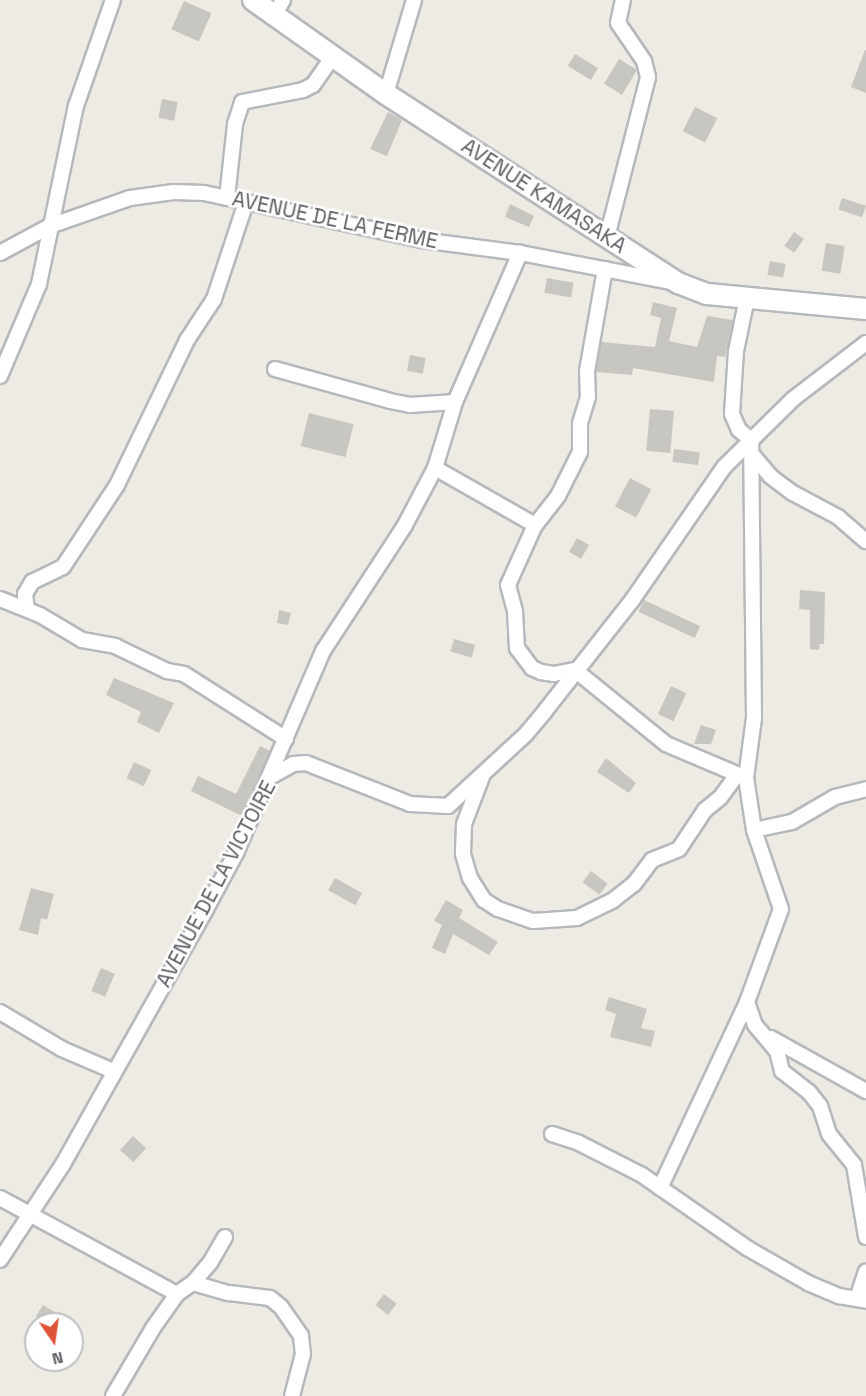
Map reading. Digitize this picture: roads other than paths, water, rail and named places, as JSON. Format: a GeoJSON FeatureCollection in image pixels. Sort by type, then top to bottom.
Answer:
{"type":"FeatureCollection","features":[{"type":"Feature","properties":{"kind":"street"},"geometry":{"type":"LineString","coordinates":[[0,376],[39,284],[76,106],[113,0]]}},
{"type":"Feature","properties":{"kind":"street","name":"AVENUE KAMASAKA"},"geometry":{"type":"LineString","coordinates":[[253,0],[279,7],[333,56],[386,94],[678,283],[707,294],[866,309]]}},
{"type":"Feature","properties":{"kind":"street"},"geometry":{"type":"LineString","coordinates":[[386,94],[414,0]]}},
{"type":"Feature","properties":{"kind":"street"},"geometry":{"type":"LineString","coordinates":[[607,237],[648,77],[644,62],[618,23],[623,0]]}},
{"type":"Feature","properties":{"kind":"street"},"geometry":{"type":"LineString","coordinates":[[227,198],[235,124],[242,102],[303,90],[313,85],[333,56]]}},
{"type":"Feature","properties":{"kind":"street","name":"AVENUE DE LA FERME"},"geometry":{"type":"LineString","coordinates":[[0,253],[50,226],[152,193],[204,193],[421,240],[520,253],[678,283]]}},
{"type":"Feature","properties":{"kind":"street"},"geometry":{"type":"LineString","coordinates":[[27,609],[25,594],[32,582],[63,567],[117,485],[187,340],[214,299],[246,202]]}},
{"type":"Feature","properties":{"kind":"street"},"geometry":{"type":"LineString","coordinates":[[270,777],[323,651],[405,525],[435,468],[455,402],[520,253]]}},
{"type":"Feature","properties":{"kind":"street"},"geometry":{"type":"LineString","coordinates":[[605,269],[587,371],[588,397],[580,424],[580,452],[558,496],[535,525],[508,585],[515,611],[517,648],[532,668],[554,674],[575,670],[666,744],[742,777]]}},
{"type":"Feature","properties":{"kind":"street"},"geometry":{"type":"LineString","coordinates":[[747,298],[736,351],[732,414],[770,476],[791,492],[838,517],[866,541]]}},
{"type":"Feature","properties":{"kind":"street","name":"AVENUE DE LA VICTOIRE"},"geometry":{"type":"LineString","coordinates":[[0,1260],[63,1164],[113,1071],[206,909],[270,777],[293,764],[306,763],[390,797],[440,808],[448,806],[526,734],[633,599],[701,494],[751,446],[793,399],[866,343]]}},
{"type":"Feature","properties":{"kind":"street"},"geometry":{"type":"LineString","coordinates":[[275,369],[410,405],[455,402]]}},
{"type":"Feature","properties":{"kind":"street"},"geometry":{"type":"LineString","coordinates":[[660,1188],[747,1002],[781,909],[754,830],[742,777],[754,718],[751,446]]}},
{"type":"Feature","properties":{"kind":"street"},"geometry":{"type":"LineString","coordinates":[[435,468],[535,525]]}},
{"type":"Feature","properties":{"kind":"street"},"geometry":{"type":"LineString","coordinates":[[0,598],[27,609],[82,640],[115,646],[167,671],[184,674],[286,739]]}},
{"type":"Feature","properties":{"kind":"street"},"geometry":{"type":"LineString","coordinates":[[483,773],[464,824],[463,854],[470,879],[484,900],[498,909],[533,921],[577,918],[612,901],[634,884],[652,860],[679,849],[705,810],[742,777]]}},
{"type":"Feature","properties":{"kind":"street"},"geometry":{"type":"LineString","coordinates":[[754,830],[792,822],[835,797],[866,789]]}},
{"type":"Feature","properties":{"kind":"street"},"geometry":{"type":"LineString","coordinates":[[747,1002],[755,1025],[767,1036],[866,1091]]}},
{"type":"Feature","properties":{"kind":"street"},"geometry":{"type":"LineString","coordinates":[[0,1012],[69,1053],[113,1071]]}},
{"type":"Feature","properties":{"kind":"street"},"geometry":{"type":"LineString","coordinates":[[767,1036],[777,1051],[782,1071],[809,1092],[820,1106],[829,1134],[854,1165],[860,1218],[866,1237]]}},
{"type":"Feature","properties":{"kind":"street"},"geometry":{"type":"LineString","coordinates":[[552,1134],[579,1143],[660,1188],[747,1248],[808,1283],[861,1300],[866,1271]]}},
{"type":"Feature","properties":{"kind":"street"},"geometry":{"type":"LineString","coordinates":[[0,1198],[177,1294]]}},
{"type":"Feature","properties":{"kind":"street"},"geometry":{"type":"LineString","coordinates":[[113,1396],[177,1294],[193,1283],[225,1237]]}},
{"type":"Feature","properties":{"kind":"street"},"geometry":{"type":"LineString","coordinates":[[193,1283],[229,1293],[270,1298],[281,1307],[301,1336],[303,1354],[292,1396]]}}]}
